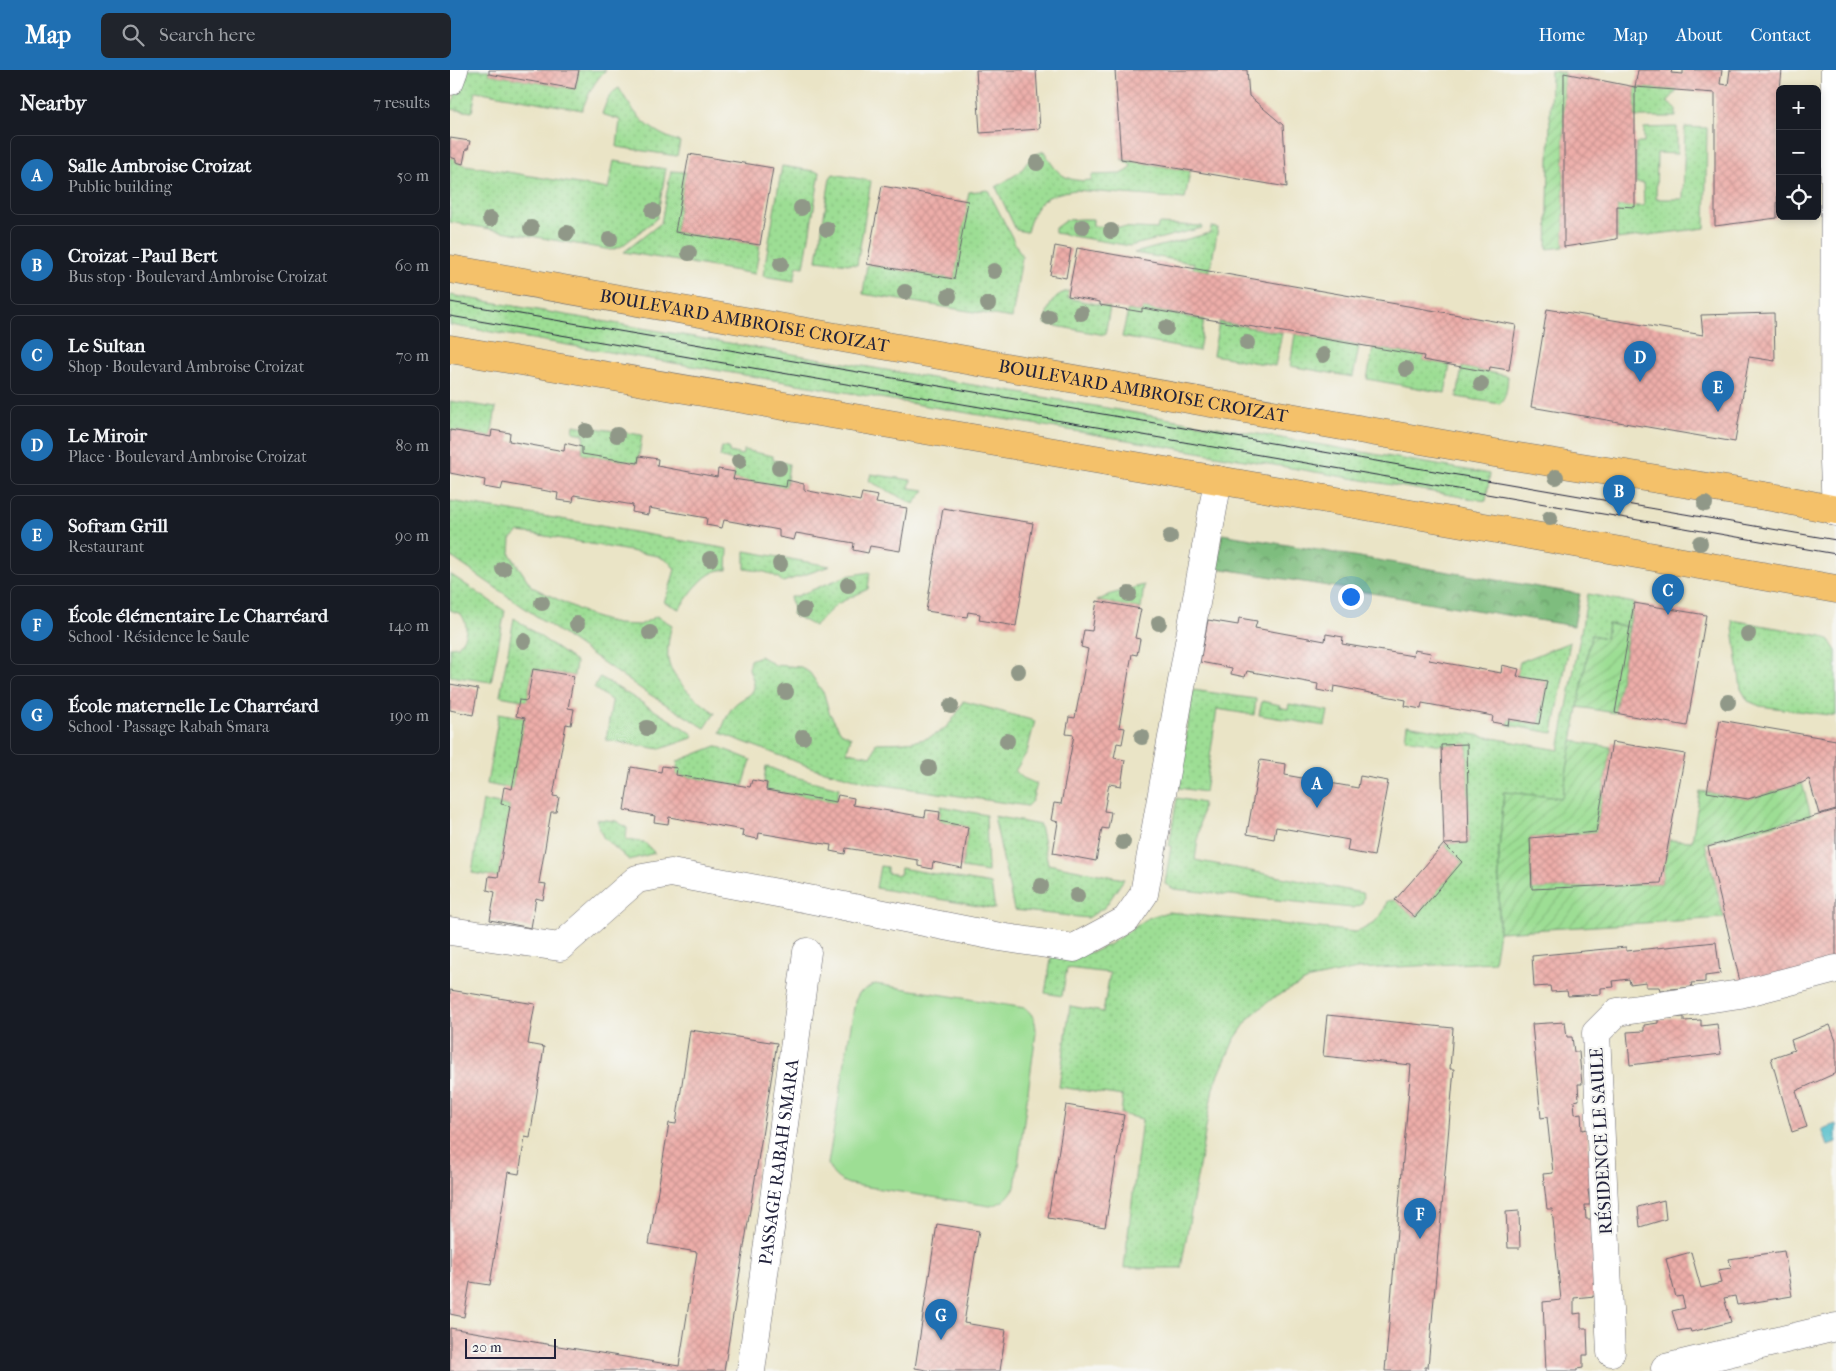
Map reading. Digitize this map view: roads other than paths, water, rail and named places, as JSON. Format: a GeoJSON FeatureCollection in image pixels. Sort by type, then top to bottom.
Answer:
{"type":"FeatureCollection","features":[{"type":"Feature","properties":{"kind":"main road","name":"BOULEVARD AMBROISE CROIZAT"},"geometry":{"type":"LineString","coordinates":[[450,270],[1506,454],[1777,498],[1836,511]]}},
{"type":"Feature","properties":{"kind":"main road"},"geometry":{"type":"LineString","coordinates":[[450,350],[1218,480],[1836,589]]}},
{"type":"Feature","properties":{"kind":"street"},"geometry":{"type":"LineString","coordinates":[[450,81],[454,70]]}},
{"type":"Feature","properties":{"kind":"street"},"geometry":{"type":"LineString","coordinates":[[1835,70],[1834,461],[1836,511]]}},
{"type":"Feature","properties":{"kind":"street"},"geometry":{"type":"LineString","coordinates":[[450,931],[560,947],[637,879],[671,874],[1000,936],[1074,948],[1126,920],[1144,894],[1218,480]]}},
{"type":"Feature","properties":{"kind":"street","name":"PASSAGE RABAH SMARA"},"geometry":{"type":"LineString","coordinates":[[751,1371],[808,952]]}},
{"type":"Feature","properties":{"kind":"street","name":"RÉSIDENCE LE SAULE"},"geometry":{"type":"LineString","coordinates":[[1611,1352],[1596,1033],[1617,1012],[1740,994],[1836,969]]}},
{"type":"Feature","properties":{"kind":"street"},"geometry":{"type":"LineString","coordinates":[[1665,1368],[1836,1326]]}},
{"type":"Feature","properties":{"kind":"water"},"geometry":{"type":"Polygon","coordinates":[[[1836,1124],[1836,1143],[1828,1146],[1822,1129],[1836,1124]]]}},
{"type":"Feature","properties":{"kind":"tram line"},"geometry":{"type":"LineString","coordinates":[[450,302],[1836,540]]}},
{"type":"Feature","properties":{"kind":"tram line"},"geometry":{"type":"LineString","coordinates":[[450,316],[1836,554]]}},
{"type":"Feature","properties":{"kind":"place","name":"Le Miroir"},"geometry":{"type":"Point","coordinates":[1640,382]}},
{"type":"Feature","properties":{"kind":"place","name":"Sofram Grill"},"geometry":{"type":"Point","coordinates":[1718,412]}},
{"type":"Feature","properties":{"kind":"place","name":"Croizat - Paul Bert"},"geometry":{"type":"Point","coordinates":[1619,516]}},
{"type":"Feature","properties":{"kind":"place","name":"Le Sultan"},"geometry":{"type":"Point","coordinates":[1668,615]}},
{"type":"Feature","properties":{"kind":"place","name":"Salle Ambroise Croizat"},"geometry":{"type":"Point","coordinates":[1317,808]}},
{"type":"Feature","properties":{"kind":"place","name":"École élémentaire Le Charréard"},"geometry":{"type":"Point","coordinates":[1420,1239]}},
{"type":"Feature","properties":{"kind":"place","name":"École maternelle Le Charréard"},"geometry":{"type":"Point","coordinates":[941,1340]}}]}
